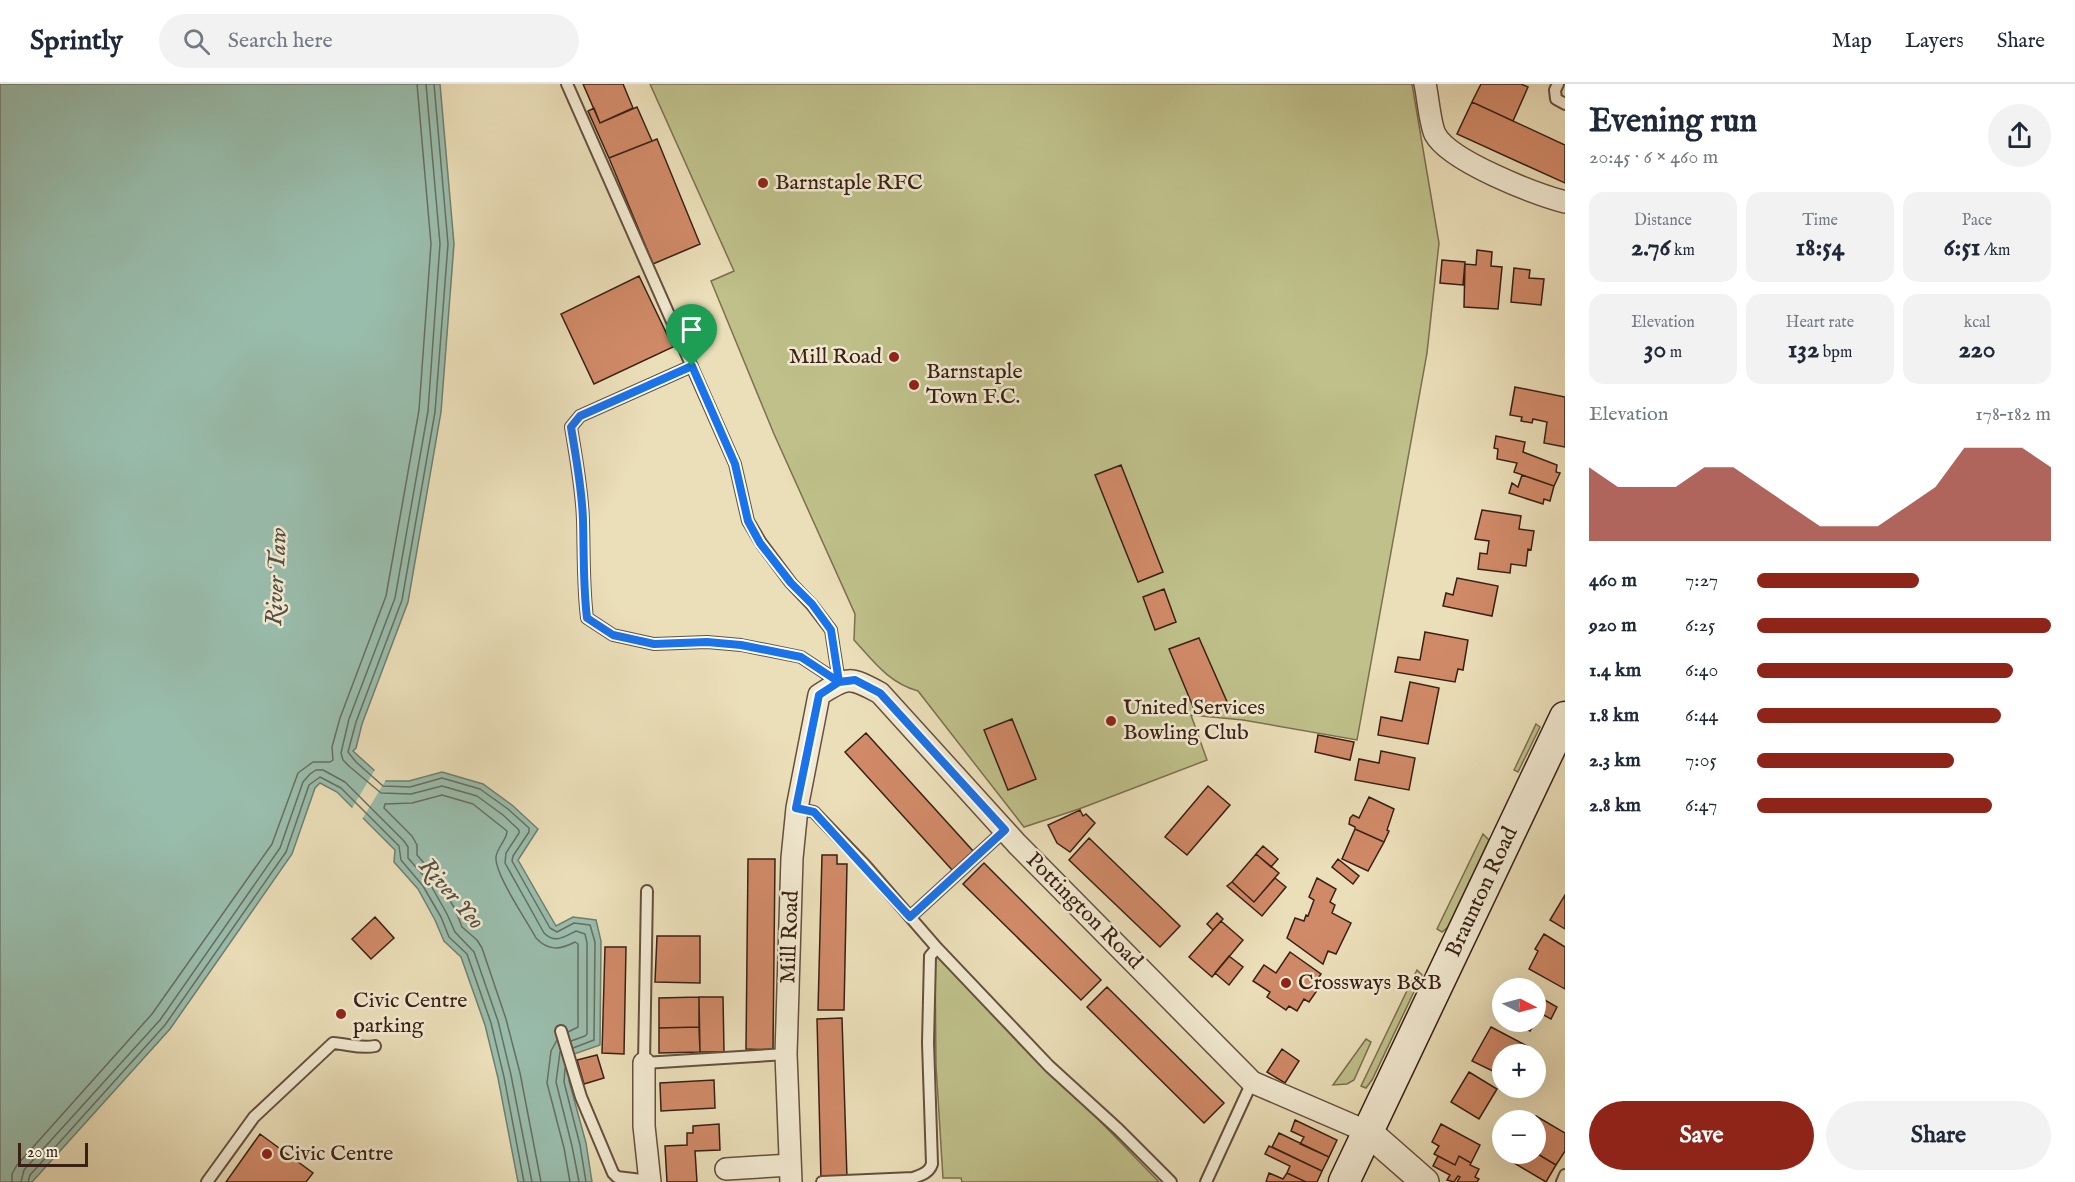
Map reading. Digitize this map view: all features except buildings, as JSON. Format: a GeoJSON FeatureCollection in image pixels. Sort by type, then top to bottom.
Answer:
{"type":"FeatureCollection","features":[{"type":"Feature","properties":{"kind":"main road","name":"Braunton Road"},"geometry":{"type":"LineString","coordinates":[[1344,1182],[1565,717]]}},
{"type":"Feature","properties":{"kind":"street"},"geometry":{"type":"LineString","coordinates":[[1425,84],[1435,134],[1450,151],[1504,180],[1539,195],[1565,202]]}},
{"type":"Feature","properties":{"kind":"street","name":"Pottington Road"},"geometry":{"type":"LineString","coordinates":[[839,682],[855,680],[880,693],[1005,830],[1252,1082],[1368,1132]]}},
{"type":"Feature","properties":{"kind":"street","name":"Mill Road"},"geometry":{"type":"LineString","coordinates":[[790,1174],[786,1054],[792,858],[796,808],[819,695],[839,682]]}},
{"type":"Feature","properties":{"kind":"street"},"geometry":{"type":"LineString","coordinates":[[644,1063],[644,1126],[650,1182]]}},
{"type":"Feature","properties":{"kind":"street"},"geometry":{"type":"LineString","coordinates":[[1368,1132],[1425,1182]]}},
{"type":"Feature","properties":{"kind":"street"},"geometry":{"type":"LineString","coordinates":[[726,1170],[790,1174]]}},
{"type":"Feature","properties":{"kind":"lane"},"geometry":{"type":"LineString","coordinates":[[567,84],[735,464],[748,521],[760,543],[831,630],[839,682]]}},
{"type":"Feature","properties":{"kind":"lane"},"geometry":{"type":"LineString","coordinates":[[1558,84],[1555,90],[1556,99],[1565,104]]}},
{"type":"Feature","properties":{"kind":"lane"},"geometry":{"type":"LineString","coordinates":[[692,366],[580,416],[571,427],[580,483],[587,618],[613,635],[654,644],[707,642],[730,644],[801,657],[839,682]]}},
{"type":"Feature","properties":{"kind":"lane"},"geometry":{"type":"LineString","coordinates":[[796,808],[814,812],[937,948],[1049,1066],[1118,1129],[1171,1182]]}},
{"type":"Feature","properties":{"kind":"lane"},"geometry":{"type":"LineString","coordinates":[[910,917],[1005,830]]}},
{"type":"Feature","properties":{"kind":"lane"},"geometry":{"type":"LineString","coordinates":[[647,891],[644,1063],[786,1054]]}},
{"type":"Feature","properties":{"kind":"lane"},"geometry":{"type":"LineString","coordinates":[[822,1182],[912,1178],[930,1169],[932,1164],[928,1043],[930,956],[937,948]]}},
{"type":"Feature","properties":{"kind":"lane"},"geometry":{"type":"LineString","coordinates":[[561,1031],[581,1097],[613,1173],[617,1177],[650,1182]]}},
{"type":"Feature","properties":{"kind":"lane"},"geometry":{"type":"LineString","coordinates":[[207,1182],[254,1117],[333,1044],[349,1044],[363,1049],[375,1046]]}},
{"type":"Feature","properties":{"kind":"lane"},"geometry":{"type":"LineString","coordinates":[[1206,1182],[1252,1082]]}},
{"type":"Feature","properties":{"kind":"lane"},"geometry":{"type":"LineString","coordinates":[[1562,1182],[1565,1175]]}},
{"type":"Feature","properties":{"kind":"green space"},"geometry":{"type":"Polygon","coordinates":[[[650,84],[1412,84],[1439,243],[1427,353],[1357,740],[1243,720],[1191,715],[1207,760],[1079,809],[1024,827],[918,691],[890,677],[854,640],[855,614],[774,434],[711,281],[734,271],[650,84]]]}},
{"type":"Feature","properties":{"kind":"green space"},"geometry":{"type":"Polygon","coordinates":[[[1536,724],[1540,727],[1518,772],[1514,770],[1536,724]]]}},
{"type":"Feature","properties":{"kind":"green space"},"geometry":{"type":"Polygon","coordinates":[[[1483,834],[1489,840],[1448,927],[1442,932],[1437,929],[1483,834]]]}},
{"type":"Feature","properties":{"kind":"green space"},"geometry":{"type":"Polygon","coordinates":[[[940,956],[1159,1182],[962,1182],[961,1178],[943,1178],[936,1066],[935,959],[940,956]]]}},
{"type":"Feature","properties":{"kind":"green space"},"geometry":{"type":"Polygon","coordinates":[[[1417,970],[1422,975],[1372,1080],[1366,1088],[1361,1086],[1417,970]]]}},
{"type":"Feature","properties":{"kind":"green space"},"geometry":{"type":"Polygon","coordinates":[[[1366,1039],[1371,1042],[1354,1080],[1347,1084],[1333,1085],[1366,1039]]]}},
{"type":"Feature","properties":{"kind":"water"},"geometry":{"type":"Polygon","coordinates":[[[0,84],[440,84],[454,244],[441,412],[408,602],[353,751],[386,781],[409,781],[442,772],[483,784],[512,805],[538,829],[518,860],[556,926],[573,917],[596,920],[601,941],[600,1045],[574,1054],[569,1081],[586,1143],[592,1182],[518,1182],[498,1078],[485,1025],[461,957],[444,941],[418,889],[394,862],[395,850],[337,792],[320,783],[315,788],[292,854],[170,1029],[32,1182],[0,1182],[0,84]]]}},
{"type":"Feature","properties":{"kind":"pier"},"geometry":{"type":"Polygon","coordinates":[[[376,768],[387,778],[361,821],[351,810],[376,768]]]}},
{"type":"Feature","properties":{"kind":"place","name":"Barnstaple RFC"},"geometry":{"type":"Point","coordinates":[763,183]}},
{"type":"Feature","properties":{"kind":"place","name":"Mill Road"},"geometry":{"type":"Point","coordinates":[894,357]}},
{"type":"Feature","properties":{"kind":"place","name":"Barnstaple Town F.C."},"geometry":{"type":"Point","coordinates":[914,385]}},
{"type":"Feature","properties":{"kind":"place","name":"United Services Bowling Club"},"geometry":{"type":"Point","coordinates":[1111,721]}},
{"type":"Feature","properties":{"kind":"place","name":"Crossways B&B"},"geometry":{"type":"Point","coordinates":[1286,983]}},
{"type":"Feature","properties":{"kind":"place","name":"Civic Centre parking"},"geometry":{"type":"Point","coordinates":[341,1014]}},
{"type":"Feature","properties":{"kind":"place","name":"Civic Centre"},"geometry":{"type":"Point","coordinates":[267,1154]}},
{"type":"Feature","properties":{"kind":"route"},"geometry":{"type":"LineString","coordinates":[[692,366],[580,416],[571,427],[580,483],[587,618],[613,635],[654,644],[707,642],[741,645],[801,657],[839,682],[855,680],[880,693],[1005,830],[910,917],[865,865],[814,812],[796,808],[819,695],[839,682],[831,630],[760,543],[748,521],[735,464],[692,366]]}},
{"type":"Feature","properties":{"kind":"water label","name":"River Taw"},"geometry":{"type":"Point","coordinates":[277,577]}},
{"type":"Feature","properties":{"kind":"water label","name":"River Yeo"},"geometry":{"type":"Point","coordinates":[451,894]}}]}
